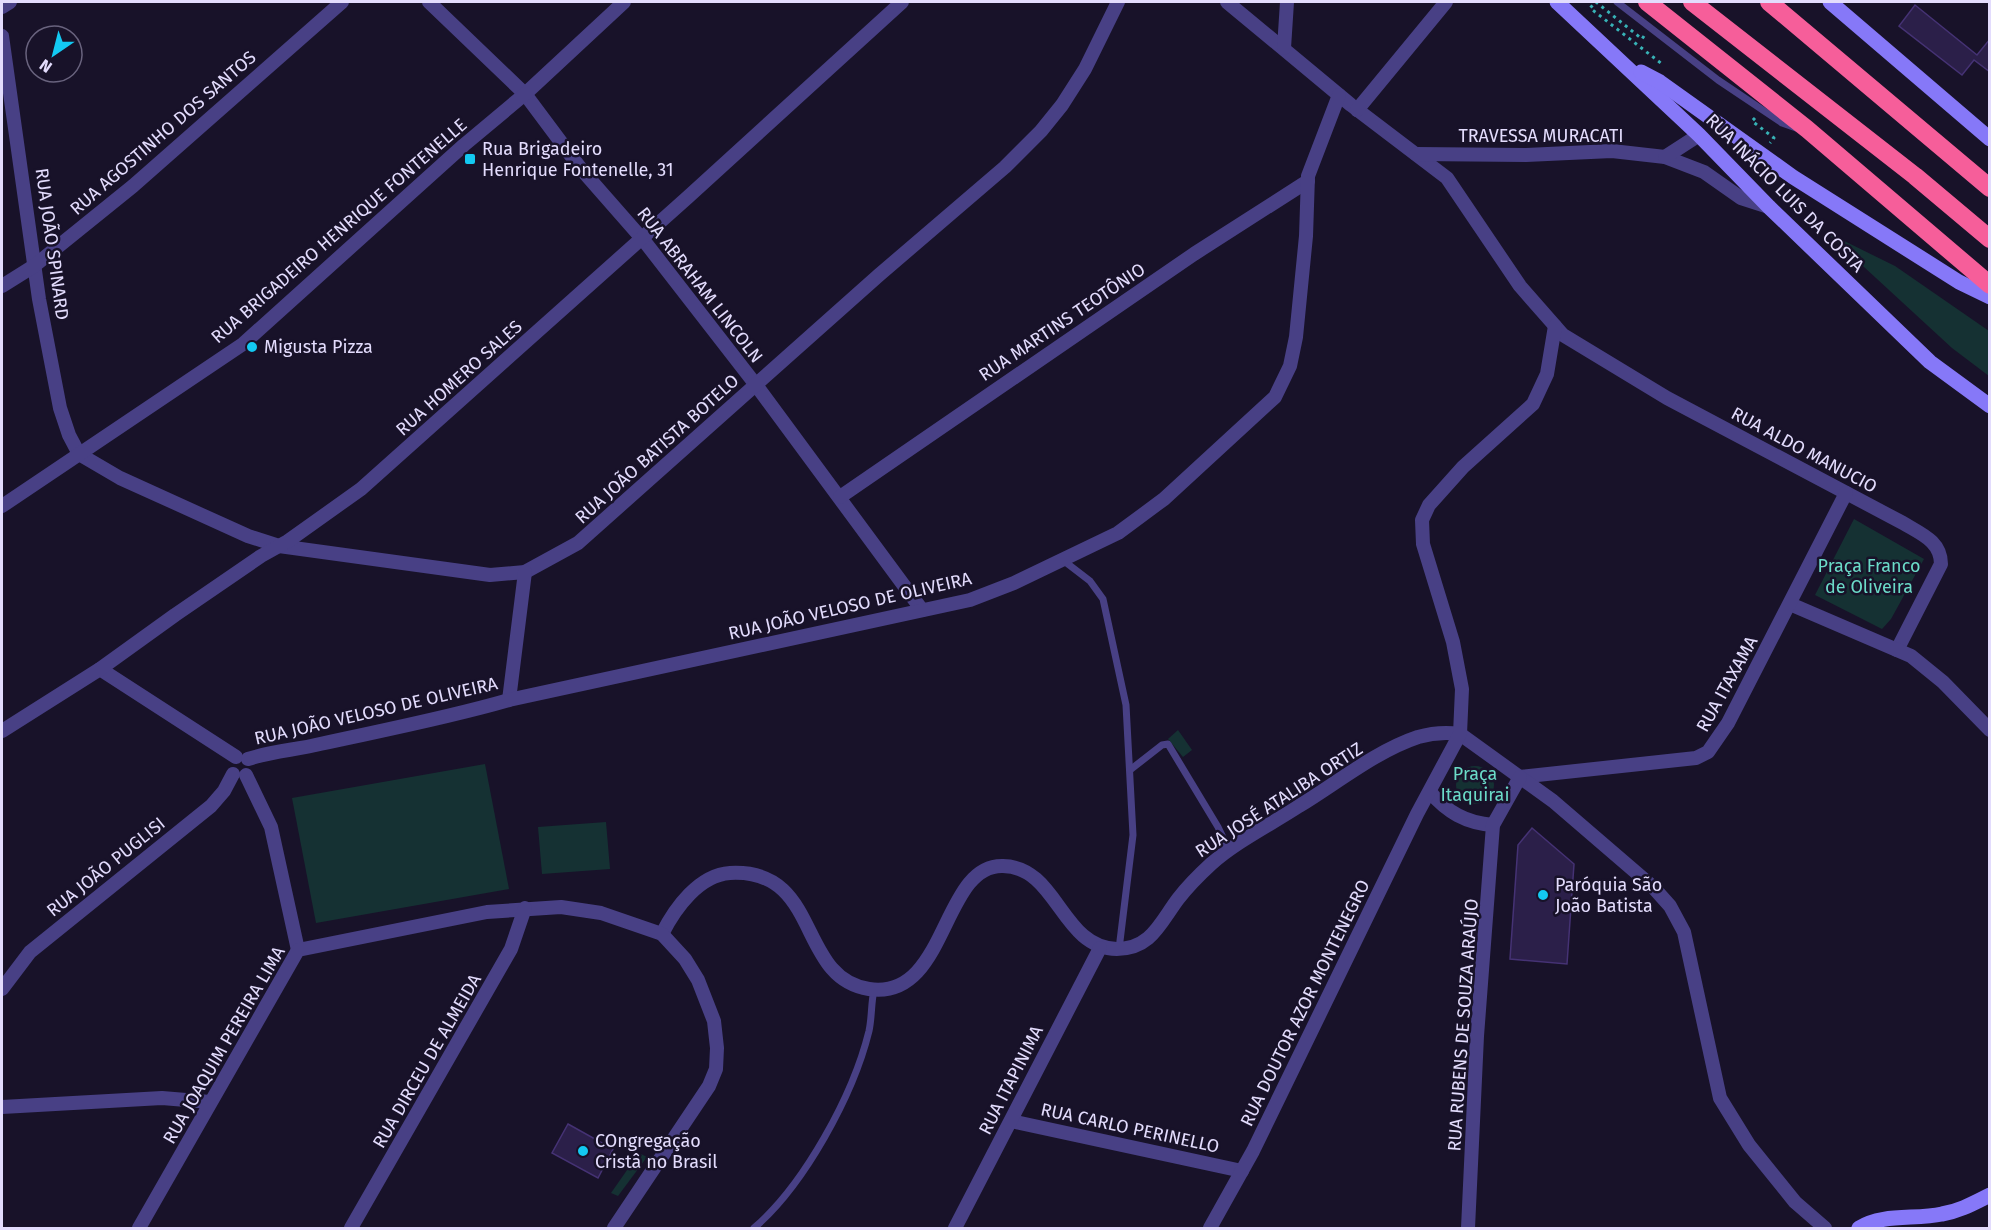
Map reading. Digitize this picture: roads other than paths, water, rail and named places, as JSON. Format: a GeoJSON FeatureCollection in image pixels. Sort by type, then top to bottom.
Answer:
{"type":"FeatureCollection","features":[{"type":"Feature","properties":{"kind":"highway"},"geometry":{"type":"LineString","coordinates":[[1647,2],[1812,133],[1989,285]]}},
{"type":"Feature","properties":{"kind":"highway"},"geometry":{"type":"LineString","coordinates":[[1692,2],[1915,176],[1989,239]]}},
{"type":"Feature","properties":{"kind":"highway"},"geometry":{"type":"LineString","coordinates":[[1769,2],[1989,188]]}},
{"type":"Feature","properties":{"kind":"main road","name":"RUA INÁCIO LUIS DA COSTA"},"geometry":{"type":"LineString","coordinates":[[1557,2],[1699,135],[1769,207],[1930,362],[1989,406]]}},
{"type":"Feature","properties":{"kind":"main road"},"geometry":{"type":"LineString","coordinates":[[1830,2],[1989,139]]}},
{"type":"Feature","properties":{"kind":"main road"},"geometry":{"type":"LineString","coordinates":[[1625,64],[1660,82],[1803,183],[1959,282],[1989,297]]}},
{"type":"Feature","properties":{"kind":"main road"},"geometry":{"type":"LineString","coordinates":[[1860,1228],[1875,1221],[1948,1213],[1964,1209],[1989,1195]]}},
{"type":"Feature","properties":{"kind":"street"},"geometry":{"type":"LineString","coordinates":[[2,6],[10,2]]}},
{"type":"Feature","properties":{"kind":"street","name":"RUA AGOSTINHO DOS SANTOS"},"geometry":{"type":"LineString","coordinates":[[2,286],[34,266],[133,186],[342,2]]}},
{"type":"Feature","properties":{"kind":"street","name":"RUA ABRAHAM LINCOLN"},"geometry":{"type":"LineString","coordinates":[[429,2],[525,94],[581,169],[641,238],[756,385],[922,610]]}},
{"type":"Feature","properties":{"kind":"street","name":"RUA BRIGADEIRO HENRIQUE FONTENELLE"},"geometry":{"type":"LineString","coordinates":[[2,506],[243,344],[464,145],[525,94],[624,2]]}},
{"type":"Feature","properties":{"kind":"street","name":"RUA HOMERO SALES"},"geometry":{"type":"LineString","coordinates":[[2,731],[100,669],[175,615],[361,489],[902,2]]}},
{"type":"Feature","properties":{"kind":"street","name":"RUA JOÃO BATISTA BOTELO"},"geometry":{"type":"LineString","coordinates":[[79,454],[120,478],[248,536],[279,546],[490,574],[525,572],[578,543],[1005,167],[1041,131],[1062,105],[1084,69],[1118,2]]}},
{"type":"Feature","properties":{"kind":"street"},"geometry":{"type":"LineString","coordinates":[[1227,2],[1357,110],[1416,154],[1455,187],[1520,286],[1555,326],[1547,374],[1533,404],[1462,467],[1429,505],[1422,520],[1424,544],[1453,642],[1462,689],[1460,734],[1430,792],[1444,807],[1463,819],[1493,825],[1520,777]]}},
{"type":"Feature","properties":{"kind":"street"},"geometry":{"type":"LineString","coordinates":[[1284,48],[1287,2]]}},
{"type":"Feature","properties":{"kind":"street"},"geometry":{"type":"LineString","coordinates":[[1357,110],[1446,2]]}},
{"type":"Feature","properties":{"kind":"street","name":"RUA JOÃO SPINARD"},"geometry":{"type":"LineString","coordinates":[[2,36],[27,202],[34,266],[60,408],[69,435],[79,454]]}},
{"type":"Feature","properties":{"kind":"street","name":"RUA JOÃO VELOSO DE OLIVEIRA"},"geometry":{"type":"LineString","coordinates":[[242,758],[311,746],[466,712],[509,700],[970,600],[1064,561],[1118,533],[1164,499],[1275,397],[1290,366],[1296,337],[1306,236],[1308,181],[1339,95]]}},
{"type":"Feature","properties":{"kind":"street"},"geometry":{"type":"LineString","coordinates":[[1665,157],[1699,135]]}},
{"type":"Feature","properties":{"kind":"street","name":"TRAVESSA MURACATI"},"geometry":{"type":"LineString","coordinates":[[1416,154],[1526,155],[1612,151],[1665,157],[1704,172],[1741,198],[1769,207]]}},
{"type":"Feature","properties":{"kind":"street","name":"RUA MARTINS TEOTÔNIO"},"geometry":{"type":"LineString","coordinates":[[840,497],[1200,249],[1308,181]]}},
{"type":"Feature","properties":{"kind":"street","name":"RUA ALDO MANUCIO"},"geometry":{"type":"LineString","coordinates":[[1555,326],[1593,354],[1666,398],[1930,540],[1941,553],[1941,564],[1897,650]]}},
{"type":"Feature","properties":{"kind":"street","name":"RUA ITAXAMA"},"geometry":{"type":"LineString","coordinates":[[1520,777],[1656,764],[1696,758],[1708,752],[1728,723],[1846,493]]}},
{"type":"Feature","properties":{"kind":"street"},"geometry":{"type":"LineString","coordinates":[[509,700],[525,572]]}},
{"type":"Feature","properties":{"kind":"street"},"geometry":{"type":"LineString","coordinates":[[1790,604],[1897,650],[1928,669],[1989,730]]}},
{"type":"Feature","properties":{"kind":"street"},"geometry":{"type":"LineString","coordinates":[[100,669],[242,758],[251,769],[240,775],[271,827],[298,950]]}},
{"type":"Feature","properties":{"kind":"street","name":"RUA JOSÉ ATALIBA ORTIZ"},"geometry":{"type":"LineString","coordinates":[[1100,948],[1119,949],[1138,946],[1152,936],[1190,884],[1229,850],[1383,754],[1418,737],[1443,732],[1460,734]]}},
{"type":"Feature","properties":{"kind":"street"},"geometry":{"type":"LineString","coordinates":[[1460,734],[1553,801],[1626,862],[1658,892],[1677,915],[1684,932],[1720,1098],[1749,1145],[1795,1202],[1825,1228]]}},
{"type":"Feature","properties":{"kind":"street","name":"RUA JOÃO PUGLISI"},"geometry":{"type":"LineString","coordinates":[[2,989],[30,952],[211,806],[240,775]]}},
{"type":"Feature","properties":{"kind":"street","name":"RUA DOUTOR AZOR MONTENEGRO"},"geometry":{"type":"LineString","coordinates":[[1210,1228],[1242,1171],[1430,792]]}},
{"type":"Feature","properties":{"kind":"street","name":"RUA RUBENS DE SOUZA ARAÚJO"},"geometry":{"type":"LineString","coordinates":[[1467,1228],[1477,1036],[1493,825]]}},
{"type":"Feature","properties":{"kind":"street"},"geometry":{"type":"LineString","coordinates":[[614,1228],[701,1101],[716,1069],[714,1021],[698,980],[684,958],[662,934],[671,916],[692,891],[720,873],[747,872],[768,878],[785,890],[803,916],[825,960],[837,974],[856,987],[874,990],[894,988],[914,976],[934,948],[970,882],[984,869],[1003,866],[1025,871],[1042,885],[1068,922],[1088,942],[1100,948]]}},
{"type":"Feature","properties":{"kind":"street","name":"RUA JOAQUIM PEREIRA LIMA"},"geometry":{"type":"LineString","coordinates":[[139,1228],[298,950],[487,912],[525,908],[561,907],[601,913],[662,934]]}},
{"type":"Feature","properties":{"kind":"street","name":"RUA DIRCEU DE ALMEIDA"},"geometry":{"type":"LineString","coordinates":[[351,1228],[511,949],[525,908]]}},
{"type":"Feature","properties":{"kind":"street","name":"RUA ITAPINIMA"},"geometry":{"type":"LineString","coordinates":[[955,1228],[1100,948]]}},
{"type":"Feature","properties":{"kind":"street"},"geometry":{"type":"LineString","coordinates":[[2,1107],[162,1098],[210,1102]]}},
{"type":"Feature","properties":{"kind":"street","name":"RUA CARLO PERINELLO"},"geometry":{"type":"LineString","coordinates":[[1011,1121],[1242,1171]]}},
{"type":"Feature","properties":{"kind":"lane"},"geometry":{"type":"LineString","coordinates":[[1617,2],[1676,49],[1749,101],[1782,123],[1812,133]]}},
{"type":"Feature","properties":{"kind":"lane"},"geometry":{"type":"LineString","coordinates":[[1064,561],[1090,581],[1103,599],[1126,705],[1133,835],[1119,949]]}},
{"type":"Feature","properties":{"kind":"lane"},"geometry":{"type":"LineString","coordinates":[[1130,770],[1165,744],[1181,765],[1218,826],[1229,850]]}},
{"type":"Feature","properties":{"kind":"lane"},"geometry":{"type":"LineString","coordinates":[[754,1228],[772,1211],[829,1129],[863,1050],[874,990]]}},
{"type":"Feature","properties":{"kind":"place","name":"Rua Brigadeiro Henrique Fontenelle, 31"},"geometry":{"type":"Point","coordinates":[470,159]}},
{"type":"Feature","properties":{"kind":"place","name":"Migusta Pizza"},"geometry":{"type":"Point","coordinates":[252,347]}},
{"type":"Feature","properties":{"kind":"place","name":"Paróquia São João Batista"},"geometry":{"type":"Point","coordinates":[1543,895]}},
{"type":"Feature","properties":{"kind":"place","name":"COngregação Cristâ no Brasil"},"geometry":{"type":"Point","coordinates":[583,1151]}},
{"type":"Feature","properties":{"kind":"park label","name":"Praça Franco de Oliveira"},"geometry":{"type":"Point","coordinates":[1869,576]}},
{"type":"Feature","properties":{"kind":"park label","name":"Praça Itaquirai"},"geometry":{"type":"Point","coordinates":[1475,784]}}]}
